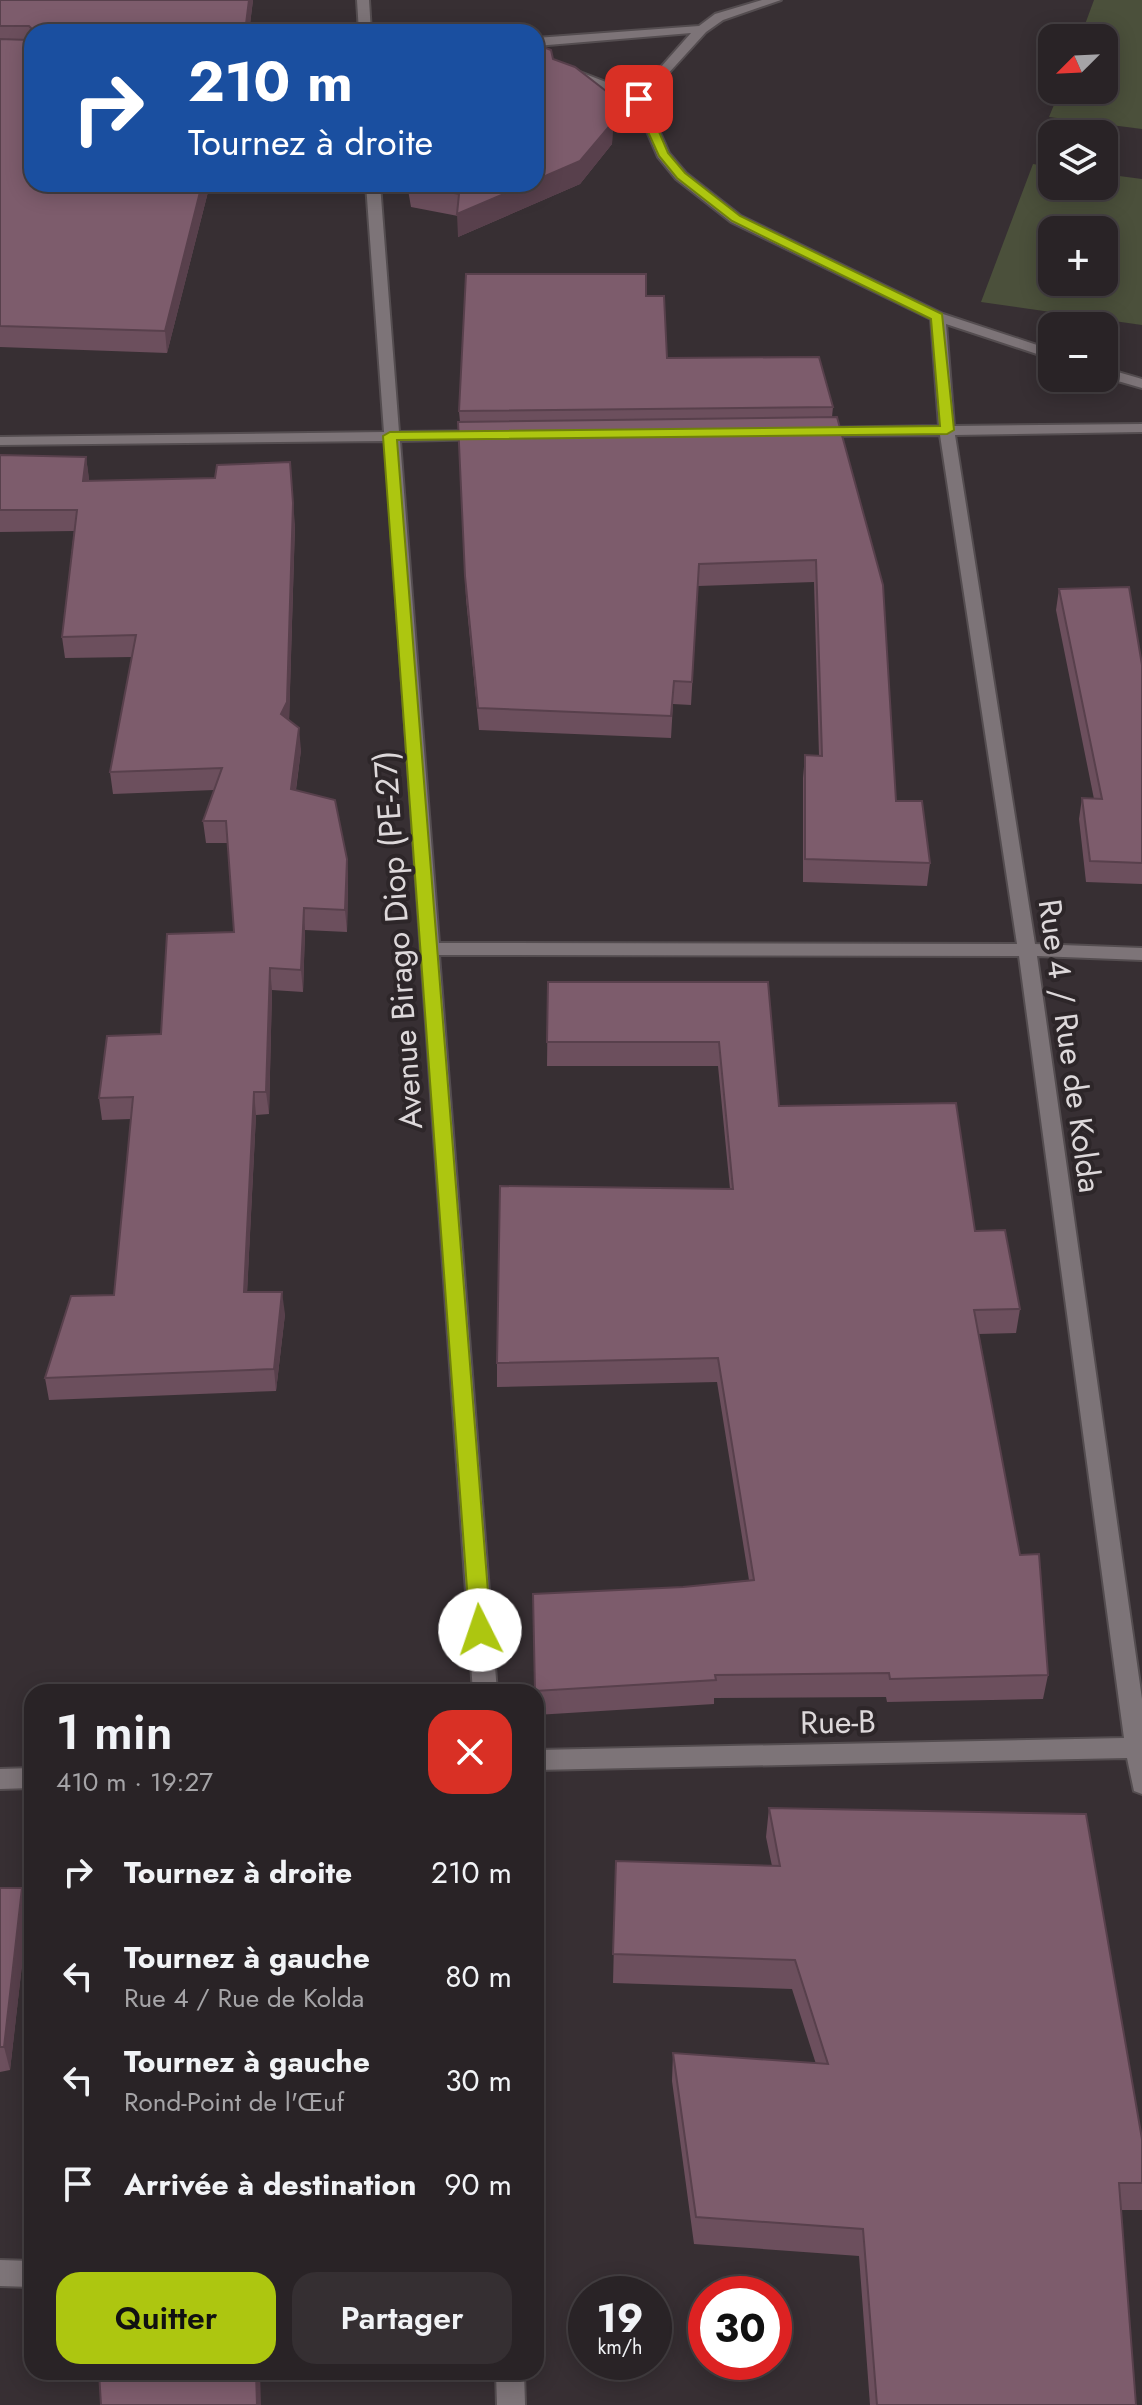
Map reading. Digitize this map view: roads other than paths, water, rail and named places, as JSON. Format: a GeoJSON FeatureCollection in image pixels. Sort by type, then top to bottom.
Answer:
{"type":"FeatureCollection","features":[{"type":"Feature","properties":{"kind":"street"},"geometry":{"type":"LineString","coordinates":[[363,0],[364,24]]}},
{"type":"Feature","properties":{"kind":"street"},"geometry":{"type":"LineString","coordinates":[[716,0],[719,17]]}},
{"type":"Feature","properties":{"kind":"street"},"geometry":{"type":"LineString","coordinates":[[639,99],[702,29],[719,17],[775,0]]}},
{"type":"Feature","properties":{"kind":"street"},"geometry":{"type":"LineString","coordinates":[[544,41],[702,29]]}},
{"type":"Feature","properties":{"kind":"street"},"geometry":{"type":"LineString","coordinates":[[544,62],[639,99],[663,154],[681,176],[736,219],[938,317],[1038,350]]}},
{"type":"Feature","properties":{"kind":"street","name":"Avenue Birago Diop (PE-27)"},"geometry":{"type":"LineString","coordinates":[[374,192],[484,1684]]}},
{"type":"Feature","properties":{"kind":"street","name":"Rue 4 / Rue de Kolda"},"geometry":{"type":"LineString","coordinates":[[938,317],[947,430],[1027,950],[1142,1784]]}},
{"type":"Feature","properties":{"kind":"street"},"geometry":{"type":"LineString","coordinates":[[1118,376],[1142,384]]}},
{"type":"Feature","properties":{"kind":"street"},"geometry":{"type":"LineString","coordinates":[[804,432],[1142,428]]}},
{"type":"Feature","properties":{"kind":"street"},"geometry":{"type":"LineString","coordinates":[[0,441],[501,435]]}},
{"type":"Feature","properties":{"kind":"street"},"geometry":{"type":"LineString","coordinates":[[428,949],[1027,950],[1142,954]]}},
{"type":"Feature","properties":{"kind":"street","name":"Rue-B"},"geometry":{"type":"LineString","coordinates":[[544,1760],[1139,1748]]}},
{"type":"Feature","properties":{"kind":"street"},"geometry":{"type":"LineString","coordinates":[[0,1779],[24,1778]]}},
{"type":"Feature","properties":{"kind":"street"},"geometry":{"type":"LineString","coordinates":[[0,2273],[24,2274]]}},
{"type":"Feature","properties":{"kind":"street"},"geometry":{"type":"LineString","coordinates":[[510,2380],[511,2405]]}}]}
